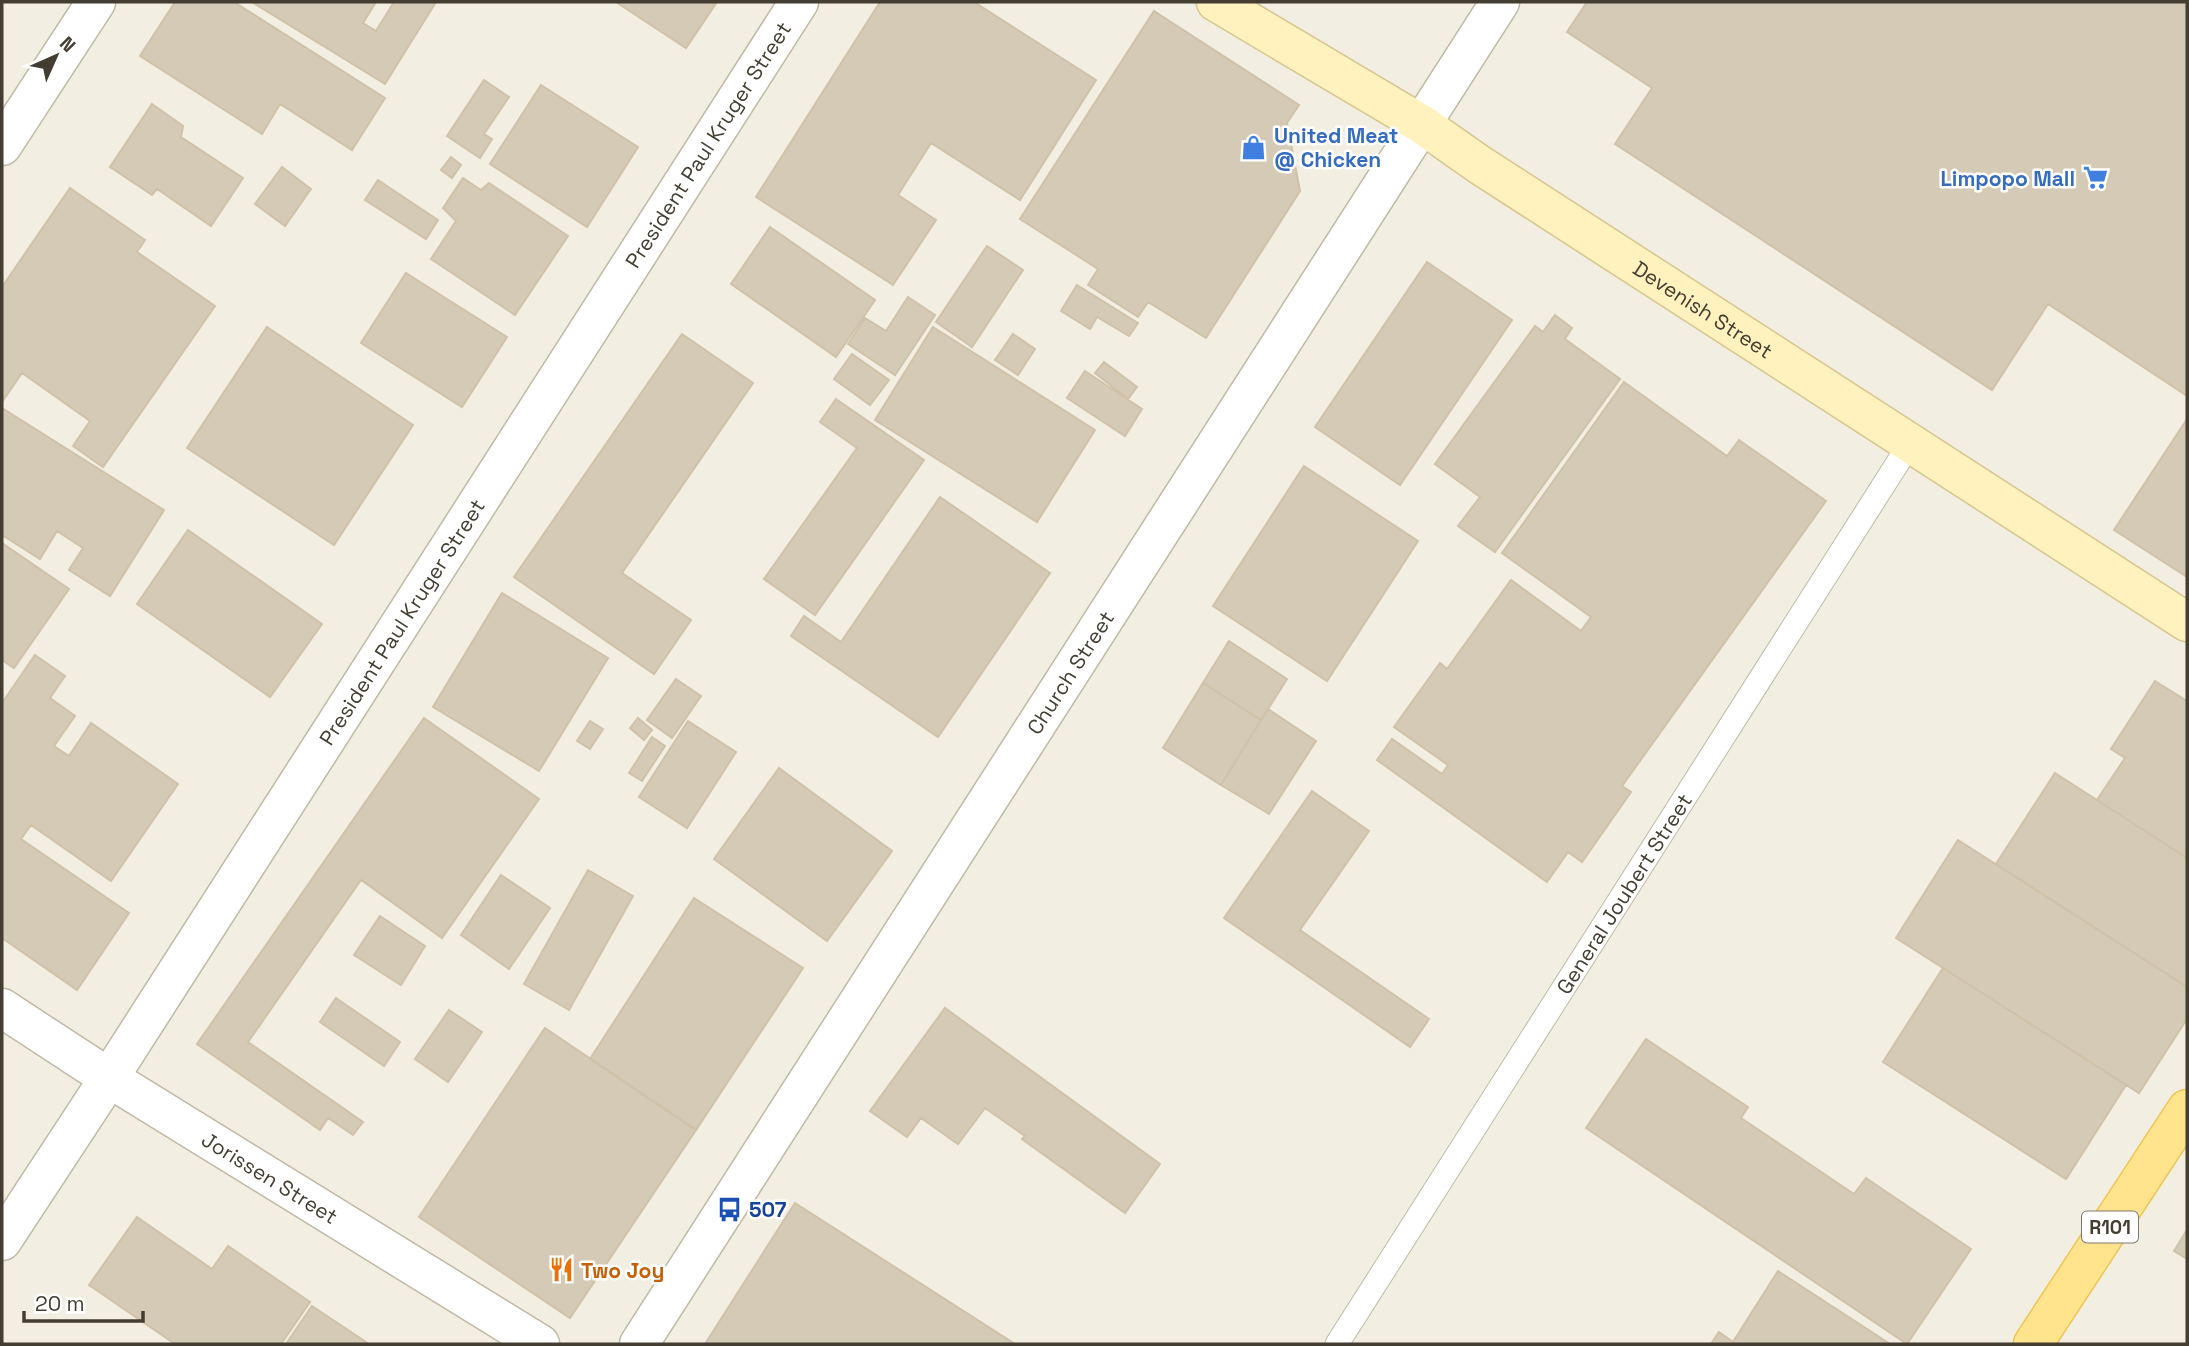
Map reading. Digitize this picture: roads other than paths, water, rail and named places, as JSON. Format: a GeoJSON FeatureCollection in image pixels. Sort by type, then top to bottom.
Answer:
{"type":"FeatureCollection","features":[{"type":"Feature","properties":{"kind":"main road","name":"Devenish Street"},"geometry":{"type":"LineString","coordinates":[[1216,2],[1423,125],[1480,165],[2187,622]]}},
{"type":"Feature","properties":{"kind":"main road","name":"R101"},"geometry":{"type":"LineString","coordinates":[[2033,1344],[2187,1109]]}},
{"type":"Feature","properties":{"kind":"street"},"geometry":{"type":"LineString","coordinates":[[2,146],[96,2]]}},
{"type":"Feature","properties":{"kind":"street","name":"President Paul Kruger Street"},"geometry":{"type":"LineString","coordinates":[[2,1241],[799,2]]}},
{"type":"Feature","properties":{"kind":"street","name":"Church Street"},"geometry":{"type":"LineString","coordinates":[[639,1344],[1500,2]]}},
{"type":"Feature","properties":{"kind":"street","name":"Jorissen Street"},"geometry":{"type":"LineString","coordinates":[[2,1009],[540,1344]]}},
{"type":"Feature","properties":{"kind":"lane","name":"General Joubert Street"},"geometry":{"type":"LineString","coordinates":[[1337,1344],[1911,442]]}},
{"type":"Feature","properties":{"kind":"place","name":"United Meat @ Chicken"},"geometry":{"type":"Point","coordinates":[1254,147]}},
{"type":"Feature","properties":{"kind":"place","name":"Limpopo Mall"},"geometry":{"type":"Point","coordinates":[2095,178]}},
{"type":"Feature","properties":{"kind":"place","name":"507"},"geometry":{"type":"Point","coordinates":[729,1209]}},
{"type":"Feature","properties":{"kind":"place","name":"Two Joy"},"geometry":{"type":"Point","coordinates":[561,1270]}}]}
